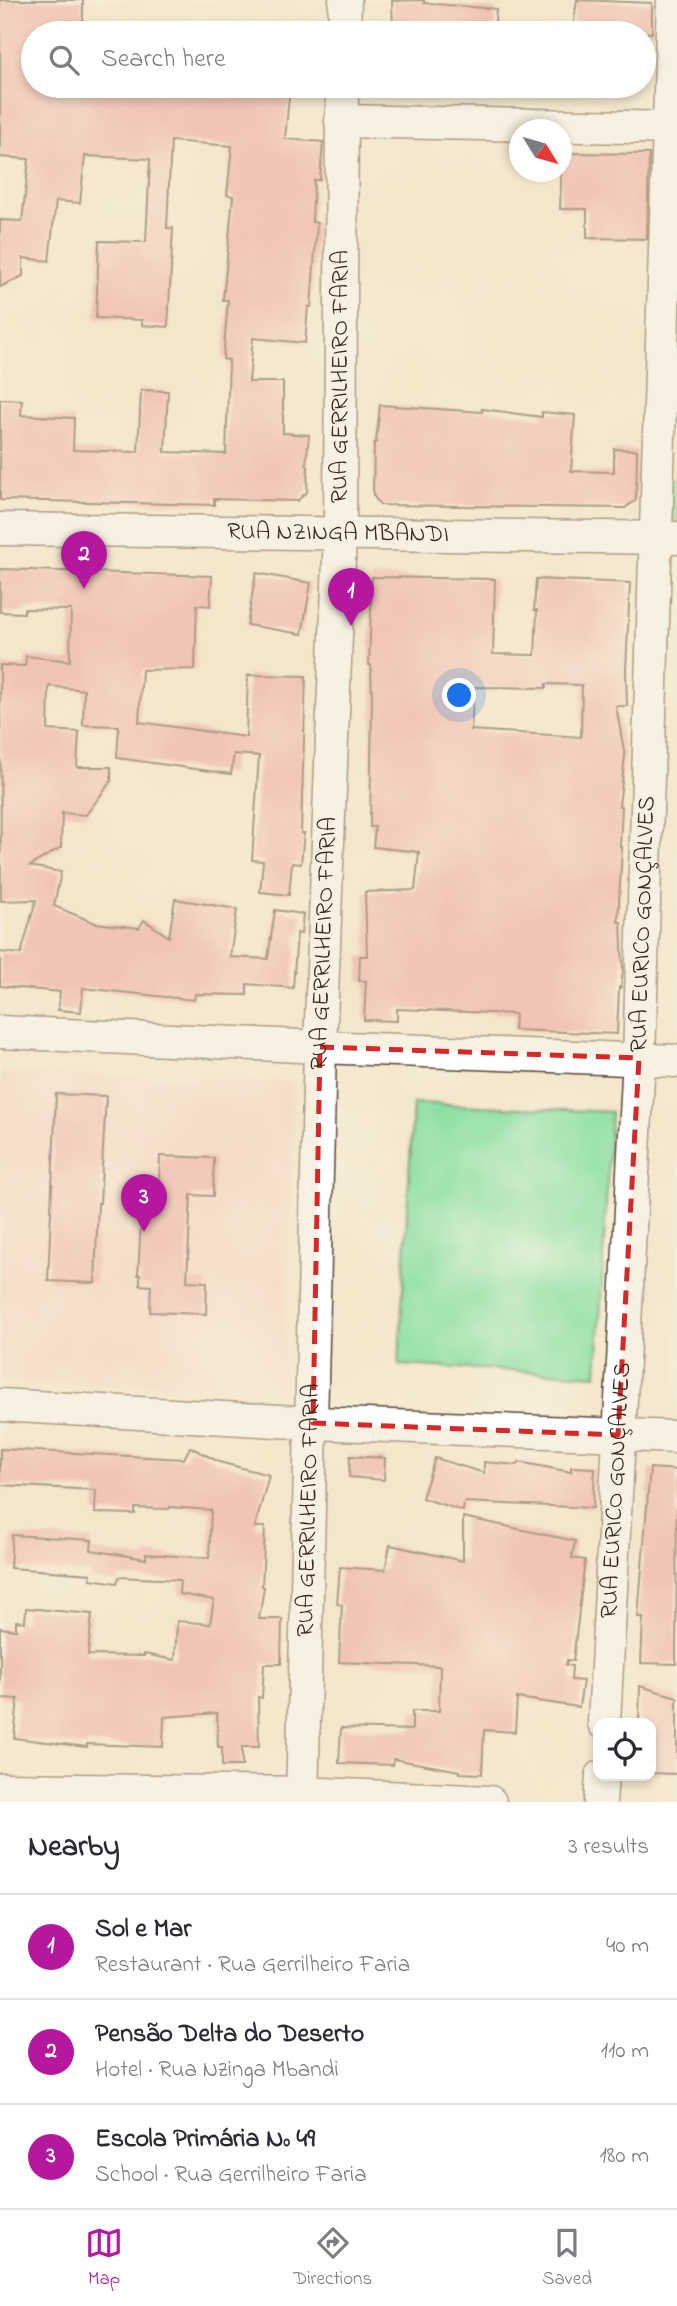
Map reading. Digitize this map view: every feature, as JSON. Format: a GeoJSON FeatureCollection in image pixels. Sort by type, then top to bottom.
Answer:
{"type":"FeatureCollection","features":[{"type":"Feature","properties":{"kind":"street"},"geometry":{"type":"LineString","coordinates":[[344,21],[345,0]]}},
{"type":"Feature","properties":{"kind":"street","name":"RUA EURICO GONÇALVES"},"geometry":{"type":"LineString","coordinates":[[604,1718],[666,538],[673,0]]}},
{"type":"Feature","properties":{"kind":"street","name":"RUA GERRILHEIRO FARIA"},"geometry":{"type":"LineString","coordinates":[[302,1797],[320,1047],[340,533],[342,98]]}},
{"type":"Feature","properties":{"kind":"street"},"geometry":{"type":"LineString","coordinates":[[341,121],[673,128]]}},
{"type":"Feature","properties":{"kind":"street","name":"RUA NZINGA MBANDI"},"geometry":{"type":"LineString","coordinates":[[0,529],[666,538]]}},
{"type":"Feature","properties":{"kind":"street"},"geometry":{"type":"LineString","coordinates":[[0,1032],[677,1061]]}},
{"type":"Feature","properties":{"kind":"street"},"geometry":{"type":"LineString","coordinates":[[0,1405],[313,1423],[677,1437]]}},
{"type":"Feature","properties":{"kind":"street"},"geometry":{"type":"LineString","coordinates":[[600,1802],[602,1781]]}},
{"type":"Feature","properties":{"kind":"street"},"geometry":{"type":"LineString","coordinates":[[0,1788],[490,1802]]}},
{"type":"Feature","properties":{"kind":"highlighted area"},"geometry":{"type":"Polygon","coordinates":[[[320,1047],[639,1058],[618,1435],[313,1423],[320,1047]]]}},
{"type":"Feature","properties":{"kind":"shaded area"},"geometry":{"type":"Polygon","coordinates":[[[0,1072],[293,1082],[284,1387],[0,1382],[0,1072]]]}},
{"type":"Feature","properties":{"kind":"green space"},"geometry":{"type":"Polygon","coordinates":[[[677,456],[677,521],[671,517],[670,479],[676,479],[677,456]]]}},
{"type":"Feature","properties":{"kind":"green space"},"geometry":{"type":"Polygon","coordinates":[[[413,1103],[611,1112],[597,1375],[399,1365],[413,1103]]]}},
{"type":"Feature","properties":{"kind":"building"},"geometry":{"type":"Polygon","coordinates":[[[0,0],[83,0],[83,21],[21,21],[21,98],[289,98],[285,139],[323,142],[320,180],[314,180],[312,222],[317,223],[311,307],[308,307],[305,343],[253,338],[249,382],[283,382],[283,433],[309,435],[307,492],[297,501],[214,499],[214,505],[0,500],[0,399],[22,400],[21,415],[74,418],[73,450],[138,452],[141,390],[168,391],[165,452],[226,454],[229,360],[223,359],[228,300],[223,300],[233,196],[227,195],[232,146],[171,141],[167,228],[173,228],[168,327],[142,325],[142,320],[96,318],[99,241],[146,242],[150,159],[85,156],[80,203],[56,201],[49,261],[23,258],[23,276],[0,287],[0,220],[22,221],[29,159],[0,157],[0,0]]]}},
{"type":"Feature","properties":{"kind":"building"},"geometry":{"type":"Polygon","coordinates":[[[424,0],[424,3],[496,9],[495,21],[393,21],[392,1],[424,0]]]}},
{"type":"Feature","properties":{"kind":"building"},"geometry":{"type":"Polygon","coordinates":[[[577,0],[652,3],[652,21],[574,21],[577,0]]]}},
{"type":"Feature","properties":{"kind":"building"},"geometry":{"type":"Polygon","coordinates":[[[572,153],[649,154],[647,239],[587,238],[587,209],[560,209],[561,182],[572,182],[572,153]]]}},
{"type":"Feature","properties":{"kind":"building"},"geometry":{"type":"Polygon","coordinates":[[[380,405],[482,412],[482,409],[542,417],[542,412],[575,415],[571,471],[614,472],[614,449],[637,450],[636,500],[625,508],[380,505],[373,495],[374,443],[380,405]]]}},
{"type":"Feature","properties":{"kind":"building"},"geometry":{"type":"Polygon","coordinates":[[[0,569],[212,576],[210,606],[197,605],[195,669],[142,670],[139,722],[246,737],[248,675],[306,676],[301,833],[304,833],[301,864],[292,863],[289,895],[260,892],[263,861],[252,860],[259,756],[234,754],[231,774],[117,758],[119,726],[83,725],[84,690],[49,686],[48,730],[79,732],[77,767],[111,767],[111,781],[86,815],[62,813],[61,847],[30,866],[61,872],[54,906],[95,923],[139,928],[144,920],[169,937],[175,899],[237,909],[230,957],[268,959],[275,910],[303,914],[301,934],[297,933],[293,988],[247,984],[247,995],[195,994],[194,1000],[83,988],[81,1012],[58,1010],[60,992],[0,986],[0,952],[21,954],[36,900],[1,901],[0,665],[25,666],[26,656],[70,661],[71,610],[24,609],[24,613],[0,612],[0,569]]]}},
{"type":"Feature","properties":{"kind":"building"},"geometry":{"type":"Polygon","coordinates":[[[256,573],[311,583],[302,634],[247,625],[256,573]]]}},
{"type":"Feature","properties":{"kind":"building"},"geometry":{"type":"Polygon","coordinates":[[[372,577],[495,579],[493,654],[535,655],[536,579],[630,583],[627,706],[616,706],[625,756],[619,806],[622,806],[622,847],[618,922],[621,922],[623,969],[619,987],[617,1034],[514,1030],[515,1014],[397,1009],[397,1021],[364,1020],[366,981],[359,981],[360,956],[367,956],[365,892],[415,890],[419,852],[373,847],[375,827],[370,827],[372,700],[369,665],[372,577]],[[546,684],[546,688],[474,687],[471,730],[581,737],[582,685],[546,684]]]}},
{"type":"Feature","properties":{"kind":"building"},"geometry":{"type":"Polygon","coordinates":[[[56,1094],[106,1096],[95,1283],[48,1281],[56,1094]]]}},
{"type":"Feature","properties":{"kind":"building"},"geometry":{"type":"Polygon","coordinates":[[[160,1156],[214,1158],[213,1196],[191,1195],[187,1281],[207,1282],[206,1314],[150,1312],[151,1286],[140,1285],[138,1275],[143,1185],[159,1185],[160,1156]]]}},
{"type":"Feature","properties":{"kind":"building"},"geometry":{"type":"Polygon","coordinates":[[[190,1447],[219,1462],[269,1475],[255,1527],[265,1527],[264,1587],[259,1619],[282,1619],[281,1664],[264,1664],[262,1698],[258,1697],[259,1747],[242,1747],[242,1766],[222,1766],[222,1747],[218,1747],[217,1713],[164,1717],[163,1747],[87,1744],[87,1747],[14,1738],[18,1699],[0,1698],[0,1628],[16,1630],[16,1621],[25,1622],[26,1608],[92,1614],[88,1655],[144,1654],[175,1660],[177,1621],[210,1624],[214,1600],[179,1594],[180,1580],[119,1577],[117,1583],[90,1579],[91,1574],[10,1568],[12,1535],[92,1540],[91,1550],[146,1559],[146,1554],[209,1558],[211,1510],[170,1507],[135,1508],[135,1514],[95,1513],[96,1490],[0,1485],[0,1449],[184,1459],[190,1447]]]}},
{"type":"Feature","properties":{"kind":"building"},"geometry":{"type":"Polygon","coordinates":[[[350,1456],[385,1458],[384,1480],[349,1477],[350,1456]]]}},
{"type":"Feature","properties":{"kind":"building"},"geometry":{"type":"Polygon","coordinates":[[[435,1458],[484,1473],[484,1462],[518,1465],[519,1462],[571,1472],[571,1467],[595,1468],[593,1508],[464,1502],[463,1511],[422,1498],[435,1458]]]}},
{"type":"Feature","properties":{"kind":"building"},"geometry":{"type":"Polygon","coordinates":[[[650,1468],[677,1470],[676,1664],[641,1663],[643,1617],[638,1617],[650,1468]]]}},
{"type":"Feature","properties":{"kind":"building"},"geometry":{"type":"Polygon","coordinates":[[[463,1517],[575,1541],[572,1558],[585,1560],[573,1661],[567,1660],[566,1665],[572,1666],[571,1680],[583,1681],[579,1707],[517,1698],[515,1732],[484,1730],[482,1774],[460,1773],[393,1759],[393,1765],[339,1763],[341,1728],[412,1730],[412,1711],[439,1711],[440,1666],[339,1662],[342,1605],[337,1604],[340,1567],[385,1570],[390,1545],[463,1561],[463,1517]]]}},
{"type":"Feature","properties":{"kind":"building"},"geometry":{"type":"Polygon","coordinates":[[[640,1686],[677,1697],[677,1774],[656,1773],[656,1718],[639,1718],[640,1686]]]}},
{"type":"Feature","properties":{"kind":"place","name":"Pensão Delta do Deserto"},"geometry":{"type":"Point","coordinates":[84,589]}},
{"type":"Feature","properties":{"kind":"place","name":"Sol e Mar"},"geometry":{"type":"Point","coordinates":[351,626]}},
{"type":"Feature","properties":{"kind":"place","name":"Escola Primária Nº 49"},"geometry":{"type":"Point","coordinates":[144,1232]}}]}
